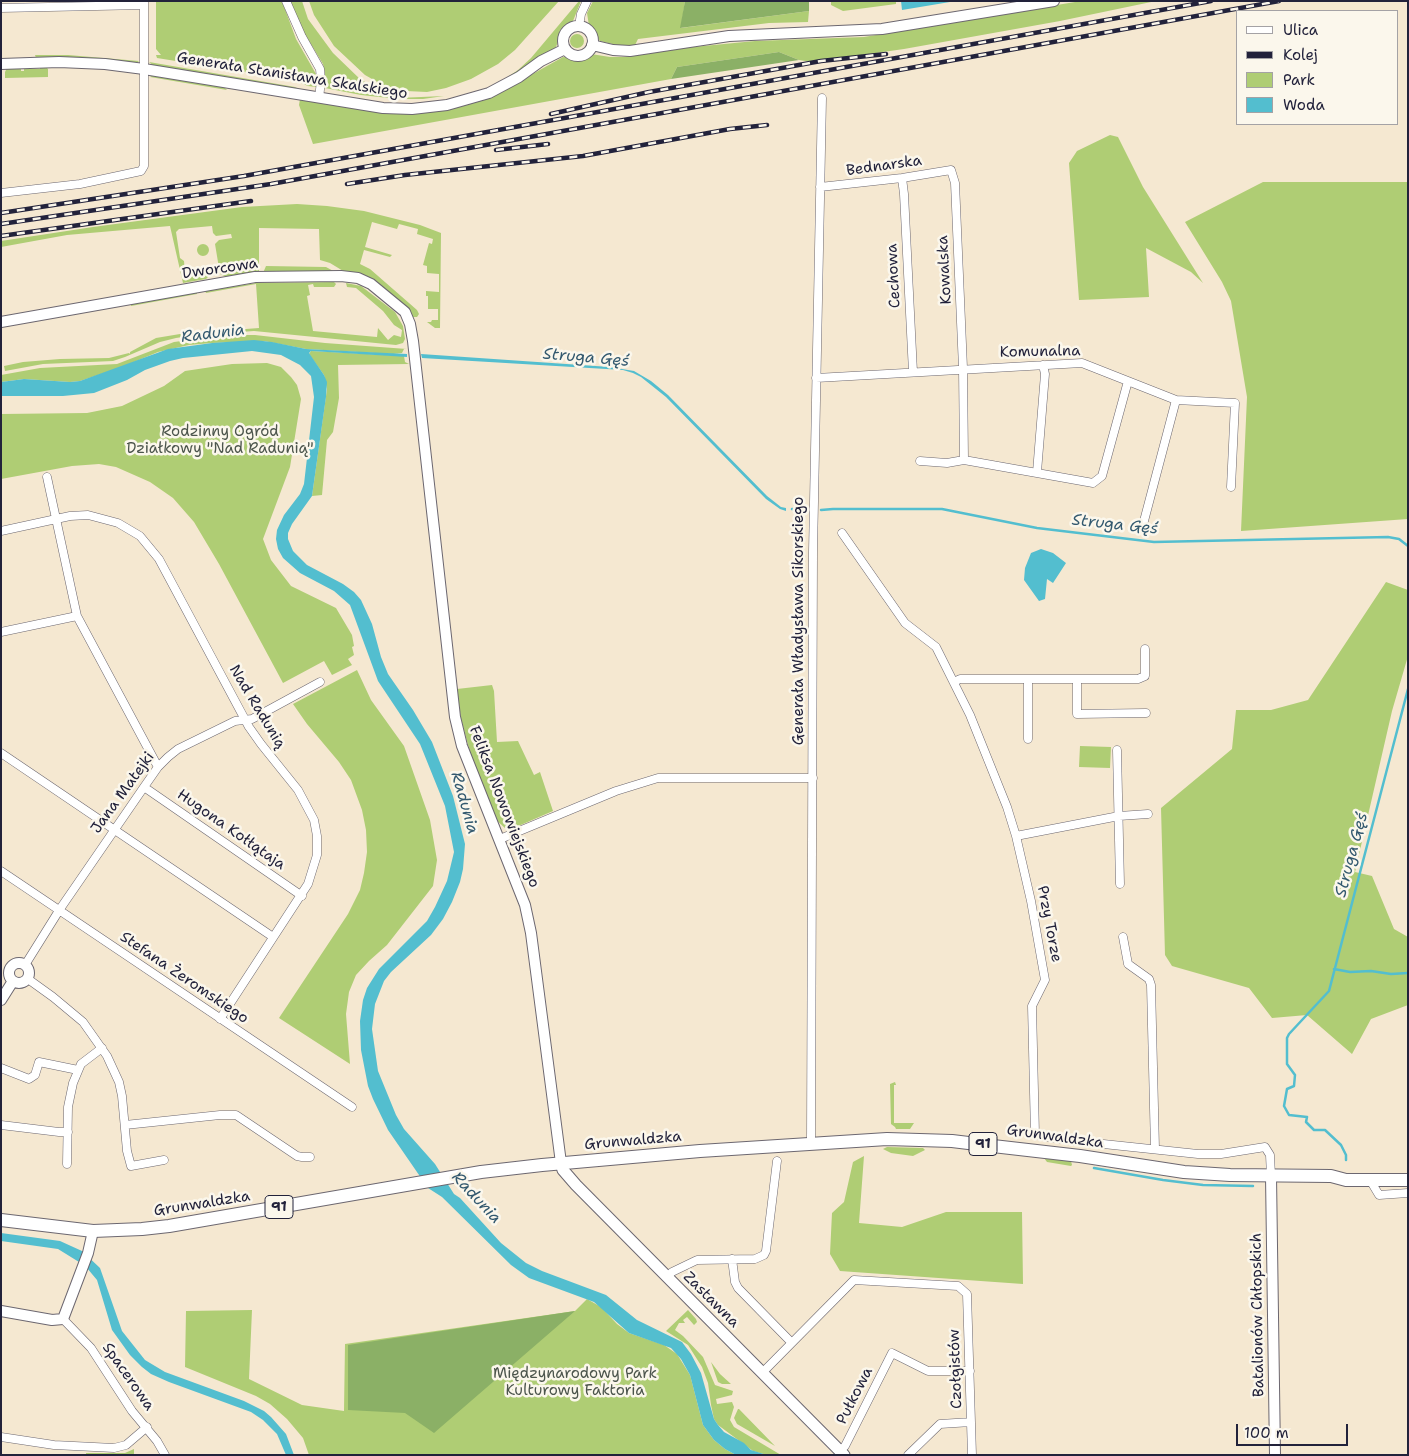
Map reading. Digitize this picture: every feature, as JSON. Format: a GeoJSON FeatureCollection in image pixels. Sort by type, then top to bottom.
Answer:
{"type":"FeatureCollection","features":[{"type":"Feature","properties":{"kind":"main road","name":"Grunwaldzka"},"geometry":{"type":"LineString","coordinates":[[1,1220],[93,1231],[117,1231],[170,1226],[481,1172],[561,1163],[886,1139],[952,1141],[1080,1156],[1184,1172],[1271,1176],[1331,1176],[1346,1173],[1408,1172]]}},
{"type":"Feature","properties":{"kind":"main road","name":"Zastawna"},"geometry":{"type":"LineString","coordinates":[[561,1163],[563,1170],[569,1177],[842,1453]]}},
{"type":"Feature","properties":{"kind":"main road","name":"Grunwaldzka"},"geometry":{"type":"LineString","coordinates":[[1331,1176],[1346,1180],[1408,1180]]}},
{"type":"Feature","properties":{"kind":"street"},"geometry":{"type":"LineString","coordinates":[[286,1],[299,32],[320,69],[321,81],[318,98]]}},
{"type":"Feature","properties":{"kind":"street"},"geometry":{"type":"LineString","coordinates":[[578,26],[587,1]]}},
{"type":"Feature","properties":{"kind":"street"},"geometry":{"type":"LineString","coordinates":[[592,45],[613,50],[630,51],[730,36],[882,29],[1054,1]]}},
{"type":"Feature","properties":{"kind":"street"},"geometry":{"type":"LineString","coordinates":[[1,8],[144,3],[144,166],[141,171],[80,184],[1,193]]}},
{"type":"Feature","properties":{"kind":"street"},"geometry":{"type":"LineString","coordinates":[[584,27],[590,32],[592,45],[588,52],[580,56],[572,55],[563,45],[564,35],[570,28],[584,27]]}},
{"type":"Feature","properties":{"kind":"street","name":"Generała Stanisława Skalskiego"},"geometry":{"type":"LineString","coordinates":[[1,64],[59,62],[144,69],[390,109],[417,109],[447,105],[498,88],[565,49]]}},
{"type":"Feature","properties":{"kind":"street","name":"Generała Władysława Sikorskiego"},"geometry":{"type":"LineString","coordinates":[[811,1144],[812,552],[822,98]]}},
{"type":"Feature","properties":{"kind":"street","name":"Bednarska"},"geometry":{"type":"LineString","coordinates":[[820,187],[902,178],[951,170]]}},
{"type":"Feature","properties":{"kind":"street","name":"Kowalska"},"geometry":{"type":"LineString","coordinates":[[951,170],[955,183],[964,368],[964,460]]}},
{"type":"Feature","properties":{"kind":"street","name":"Cechowa"},"geometry":{"type":"LineString","coordinates":[[902,178],[913,372]]}},
{"type":"Feature","properties":{"kind":"street","name":"Dworcowa"},"geometry":{"type":"LineString","coordinates":[[1,322],[249,278],[341,276],[363,280],[400,307],[408,318],[413,341]]}},
{"type":"Feature","properties":{"kind":"street","name":"Feliksa Nowowiejskiego"},"geometry":{"type":"LineString","coordinates":[[413,341],[455,717],[462,746],[522,896],[530,933],[561,1163]]}},
{"type":"Feature","properties":{"kind":"street","name":"Komunalna"},"geometry":{"type":"LineString","coordinates":[[816,378],[964,368],[1082,363],[1176,400],[1235,403],[1231,487]]}},
{"type":"Feature","properties":{"kind":"street"},"geometry":{"type":"LineString","coordinates":[[1037,472],[1045,374],[1044,365]]}},
{"type":"Feature","properties":{"kind":"street"},"geometry":{"type":"LineString","coordinates":[[920,461],[947,463],[964,460],[1093,483],[1102,476],[1128,381]]}},
{"type":"Feature","properties":{"kind":"street"},"geometry":{"type":"LineString","coordinates":[[1144,521],[1176,400]]}},
{"type":"Feature","properties":{"kind":"street"},"geometry":{"type":"LineString","coordinates":[[47,477],[77,616],[158,766]]}},
{"type":"Feature","properties":{"kind":"street","name":"Nad Radunią"},"geometry":{"type":"LineString","coordinates":[[1,531],[70,516],[88,515],[104,518],[130,528],[146,541],[159,559],[245,720],[261,744],[298,790],[314,820],[317,836],[317,855],[314,869],[302,896],[220,1019]]}},
{"type":"Feature","properties":{"kind":"street","name":"Przy Torze"},"geometry":{"type":"LineString","coordinates":[[842,533],[905,623],[936,647],[983,745],[1016,836],[1046,980],[1032,1006],[1035,1135]]}},
{"type":"Feature","properties":{"kind":"street"},"geometry":{"type":"LineString","coordinates":[[1,632],[77,616]]}},
{"type":"Feature","properties":{"kind":"street"},"geometry":{"type":"LineString","coordinates":[[954,682],[960,679],[1138,679],[1145,676],[1145,649]]}},
{"type":"Feature","properties":{"kind":"street"},"geometry":{"type":"LineString","coordinates":[[1028,680],[1028,739]]}},
{"type":"Feature","properties":{"kind":"street"},"geometry":{"type":"LineString","coordinates":[[1077,680],[1077,714],[1146,713]]}},
{"type":"Feature","properties":{"kind":"street","name":"Jana Matejki"},"geometry":{"type":"LineString","coordinates":[[25,964],[158,766],[178,749],[235,721],[252,719],[320,682]]}},
{"type":"Feature","properties":{"kind":"street"},"geometry":{"type":"LineString","coordinates":[[1118,750],[1120,884]]}},
{"type":"Feature","properties":{"kind":"street"},"geometry":{"type":"LineString","coordinates":[[1,753],[274,938]]}},
{"type":"Feature","properties":{"kind":"street"},"geometry":{"type":"LineString","coordinates":[[500,839],[616,791],[658,778],[813,778]]}},
{"type":"Feature","properties":{"kind":"street","name":"Hugona Kołłątaja"},"geometry":{"type":"LineString","coordinates":[[144,787],[302,896]]}},
{"type":"Feature","properties":{"kind":"street"},"geometry":{"type":"LineString","coordinates":[[1016,836],[1119,816],[1148,814]]}},
{"type":"Feature","properties":{"kind":"street","name":"Stefana Żeromskiego"},"geometry":{"type":"LineString","coordinates":[[1,871],[352,1107]]}},
{"type":"Feature","properties":{"kind":"street"},"geometry":{"type":"LineString","coordinates":[[1123,937],[1128,964],[1149,979],[1151,985],[1155,1149]]}},
{"type":"Feature","properties":{"kind":"street"},"geometry":{"type":"LineString","coordinates":[[1,962],[10,967]]}},
{"type":"Feature","properties":{"kind":"street"},"geometry":{"type":"LineString","coordinates":[[19,963],[25,964],[30,971],[28,979],[21,983],[13,981],[9,973],[10,967],[19,963]]}},
{"type":"Feature","properties":{"kind":"street"},"geometry":{"type":"LineString","coordinates":[[28,979],[76,1016],[89,1029],[102,1048],[119,1082],[126,1125],[127,1151],[131,1166],[164,1160]]}},
{"type":"Feature","properties":{"kind":"street"},"geometry":{"type":"LineString","coordinates":[[1,1000],[13,981]]}},
{"type":"Feature","properties":{"kind":"street"},"geometry":{"type":"LineString","coordinates":[[68,1164],[68,1107],[78,1070],[89,1056],[102,1048]]}},
{"type":"Feature","properties":{"kind":"street"},"geometry":{"type":"LineString","coordinates":[[1,1068],[29,1078],[35,1075],[39,1062],[78,1070]]}},
{"type":"Feature","properties":{"kind":"street"},"geometry":{"type":"LineString","coordinates":[[126,1125],[236,1115],[297,1156],[310,1157]]}},
{"type":"Feature","properties":{"kind":"street"},"geometry":{"type":"LineString","coordinates":[[1,1126],[68,1132]]}},
{"type":"Feature","properties":{"kind":"street","name":"Grunwaldzka"},"geometry":{"type":"LineString","coordinates":[[1035,1135],[1198,1154],[1221,1154],[1265,1147],[1270,1155],[1271,1176]]}},
{"type":"Feature","properties":{"kind":"street"},"geometry":{"type":"LineString","coordinates":[[667,1277],[672,1272],[692,1261],[755,1259],[764,1254],[766,1251],[777,1161]]}},
{"type":"Feature","properties":{"kind":"street","name":"Batalionów Chłopskich"},"geometry":{"type":"LineString","coordinates":[[1271,1176],[1275,1455]]}},
{"type":"Feature","properties":{"kind":"street"},"geometry":{"type":"LineString","coordinates":[[1370,1180],[1379,1195],[1408,1193]]}},
{"type":"Feature","properties":{"kind":"street"},"geometry":{"type":"LineString","coordinates":[[1,1310],[52,1320],[63,1319],[88,1253],[93,1231]]}},
{"type":"Feature","properties":{"kind":"street"},"geometry":{"type":"LineString","coordinates":[[732,1259],[735,1282],[738,1288],[791,1342],[762,1372]]}},
{"type":"Feature","properties":{"kind":"street","name":"Czołgistów"},"geometry":{"type":"LineString","coordinates":[[791,1342],[854,1280],[958,1286],[967,1294],[972,1455]]}},
{"type":"Feature","properties":{"kind":"street","name":"Spacerowa"},"geometry":{"type":"LineString","coordinates":[[63,1319],[91,1348],[132,1411],[147,1427],[164,1450],[165,1455]]}},
{"type":"Feature","properties":{"kind":"street","name":"Pułkowa"},"geometry":{"type":"LineString","coordinates":[[842,1453],[892,1353],[925,1371],[970,1371]]}},
{"type":"Feature","properties":{"kind":"street"},"geometry":{"type":"LineString","coordinates":[[908,1455],[940,1424],[971,1422]]}},
{"type":"Feature","properties":{"kind":"street"},"geometry":{"type":"LineString","coordinates":[[1,1436],[54,1445],[124,1447],[147,1427]]}},
{"type":"Feature","properties":{"kind":"street"},"geometry":{"type":"LineString","coordinates":[[54,1445],[54,1455]]}},
{"type":"Feature","properties":{"kind":"green space"},"geometry":{"type":"Polygon","coordinates":[[[156,1],[282,1],[296,39],[316,74],[316,87],[294,80],[157,58],[156,55],[161,55],[156,49],[156,1]]]}},
{"type":"Feature","properties":{"kind":"green space"},"geometry":{"type":"Polygon","coordinates":[[[290,1],[302,1],[308,19],[333,53],[361,80],[398,98],[444,96],[423,99],[398,99],[361,95],[325,88],[323,64],[300,26],[290,1]]]}},
{"type":"Feature","properties":{"kind":"green space"},"geometry":{"type":"Polygon","coordinates":[[[309,1],[559,1],[515,50],[498,64],[471,79],[446,88],[427,92],[388,88],[365,75],[334,46],[314,15],[309,1]]]}},
{"type":"Feature","properties":{"kind":"green space"},"geometry":{"type":"Polygon","coordinates":[[[579,1],[581,1],[573,21],[561,33],[556,47],[526,68],[497,85],[481,92],[453,100],[413,106],[385,105],[327,94],[387,104],[412,104],[453,99],[480,91],[497,84],[518,70],[531,58],[579,1]]]}},
{"type":"Feature","properties":{"kind":"green space"},"geometry":{"type":"Polygon","coordinates":[[[593,1],[685,1],[681,28],[809,11],[808,22],[769,23],[638,39],[635,45],[621,46],[600,41],[589,26],[587,13],[593,1]]]}},
{"type":"Feature","properties":{"kind":"green space"},"geometry":{"type":"Polygon","coordinates":[[[685,1],[809,1],[809,11],[680,28],[685,1]]]}},
{"type":"Feature","properties":{"kind":"green space"},"geometry":{"type":"Polygon","coordinates":[[[831,1],[896,1],[896,4],[843,11],[831,5],[831,1]]]}},
{"type":"Feature","properties":{"kind":"green space"},"geometry":{"type":"Polygon","coordinates":[[[1081,1],[1156,1],[1060,21],[904,49],[812,62],[799,60],[779,52],[677,67],[671,79],[313,144],[299,105],[300,99],[407,113],[513,85],[563,57],[579,58],[591,54],[624,57],[693,47],[755,41],[864,37],[1081,1]]]}},
{"type":"Feature","properties":{"kind":"green space"},"geometry":{"type":"Polygon","coordinates":[[[574,34],[580,34],[584,41],[580,48],[574,48],[570,44],[570,38],[574,34]]]}},
{"type":"Feature","properties":{"kind":"green space"},"geometry":{"type":"Polygon","coordinates":[[[779,52],[799,60],[671,79],[677,67],[779,52]]]}},
{"type":"Feature","properties":{"kind":"green space"},"geometry":{"type":"Polygon","coordinates":[[[35,55],[68,55],[139,61],[135,64],[71,58],[36,58],[35,55]]]}},
{"type":"Feature","properties":{"kind":"green space"},"geometry":{"type":"Polygon","coordinates":[[[149,62],[297,88],[296,90],[155,67],[149,62]]]}},
{"type":"Feature","properties":{"kind":"green space"},"geometry":{"type":"Polygon","coordinates":[[[21,66],[21,71],[24,71],[24,69],[40,69],[40,66],[46,67],[48,69],[48,77],[5,78],[7,68],[21,66]]]}},
{"type":"Feature","properties":{"kind":"green space"},"geometry":{"type":"Polygon","coordinates":[[[153,75],[223,86],[227,90],[150,77],[153,75]]]}},
{"type":"Feature","properties":{"kind":"green space"},"geometry":{"type":"Polygon","coordinates":[[[1110,135],[1118,137],[1143,187],[1203,283],[1191,272],[1146,248],[1149,297],[1079,300],[1069,163],[1077,151],[1110,135]]]}},
{"type":"Feature","properties":{"kind":"green space"},"geometry":{"type":"Polygon","coordinates":[[[1263,182],[1408,182],[1408,519],[1241,531],[1247,397],[1231,301],[1222,282],[1185,222],[1263,182]]]}},
{"type":"Feature","properties":{"kind":"green space"},"geometry":{"type":"Polygon","coordinates":[[[297,204],[364,211],[420,225],[441,233],[440,328],[435,328],[427,322],[438,320],[438,309],[428,309],[426,291],[439,292],[439,274],[427,273],[427,266],[423,265],[429,243],[432,244],[433,239],[417,234],[418,229],[399,224],[397,229],[372,222],[365,247],[392,255],[390,257],[364,250],[360,264],[370,269],[417,310],[419,314],[417,317],[413,317],[409,311],[330,263],[320,260],[319,229],[259,228],[259,271],[227,277],[220,274],[215,244],[219,240],[232,238],[231,234],[216,236],[213,233],[212,226],[179,229],[176,232],[180,258],[184,261],[185,273],[191,272],[193,277],[205,275],[204,271],[206,270],[210,272],[206,279],[183,283],[170,226],[67,235],[1,247],[1,241],[93,227],[242,207],[297,204]]]}},
{"type":"Feature","properties":{"kind":"green space"},"geometry":{"type":"Polygon","coordinates":[[[205,244],[208,245],[208,255],[201,256],[198,255],[197,248],[198,245],[205,244]]]}},
{"type":"Feature","properties":{"kind":"green space"},"geometry":{"type":"Polygon","coordinates":[[[266,266],[326,267],[337,273],[263,273],[266,266]]]}},
{"type":"Feature","properties":{"kind":"green space"},"geometry":{"type":"Polygon","coordinates":[[[334,282],[336,284],[334,287],[314,287],[313,284],[308,285],[310,295],[307,296],[313,331],[377,337],[378,328],[388,340],[394,335],[401,337],[402,330],[394,325],[383,311],[356,288],[347,287],[346,283],[361,286],[395,312],[403,326],[405,339],[403,343],[396,345],[254,331],[199,335],[198,333],[160,342],[113,361],[43,364],[5,371],[4,366],[23,362],[109,358],[130,354],[130,352],[156,338],[180,334],[259,328],[256,284],[206,293],[205,291],[256,283],[334,282]]]}},
{"type":"Feature","properties":{"kind":"green space"},"geometry":{"type":"Polygon","coordinates":[[[197,292],[197,294],[131,306],[131,304],[197,292]]]}},
{"type":"Feature","properties":{"kind":"green space"},"geometry":{"type":"Polygon","coordinates":[[[228,335],[255,335],[325,343],[407,349],[404,349],[402,353],[393,354],[306,349],[264,341],[212,343],[189,345],[158,352],[122,367],[80,381],[24,379],[1,382],[1,375],[40,368],[117,364],[174,342],[228,335]]]}},
{"type":"Feature","properties":{"kind":"green space"},"geometry":{"type":"Polygon","coordinates":[[[311,351],[404,356],[405,362],[409,364],[338,365],[339,398],[333,432],[327,440],[322,495],[312,496],[327,389],[324,375],[309,354],[311,351]]]}},
{"type":"Feature","properties":{"kind":"green space","name":"Rodzinny Ogród Działkowy \"Nad Radunią\""},"geometry":{"type":"Polygon","coordinates":[[[267,363],[281,367],[291,377],[297,385],[301,399],[290,467],[263,539],[271,560],[291,586],[336,608],[352,635],[354,646],[352,647],[354,655],[348,659],[352,665],[332,675],[324,661],[283,683],[219,564],[194,522],[173,498],[150,482],[116,467],[99,464],[72,466],[1,479],[1,414],[87,413],[122,406],[164,386],[185,371],[232,364],[267,363]]]}},
{"type":"Feature","properties":{"kind":"green space"},"geometry":{"type":"Polygon","coordinates":[[[1386,582],[1408,590],[1408,656],[1392,711],[1355,872],[1372,876],[1394,929],[1408,937],[1408,1005],[1371,1019],[1352,1054],[1307,1015],[1272,1018],[1249,988],[1172,966],[1165,955],[1161,808],[1232,749],[1236,710],[1271,710],[1308,700],[1386,582]]]}},
{"type":"Feature","properties":{"kind":"green space"},"geometry":{"type":"Polygon","coordinates":[[[357,670],[371,700],[404,746],[430,820],[437,860],[433,886],[387,945],[356,975],[349,992],[346,1014],[350,1064],[279,1018],[348,914],[360,890],[367,852],[366,830],[362,810],[351,780],[293,704],[357,670]]]}},
{"type":"Feature","properties":{"kind":"green space"},"geometry":{"type":"Polygon","coordinates":[[[492,685],[497,742],[518,741],[534,775],[540,772],[553,811],[516,827],[505,828],[495,819],[470,752],[461,719],[457,689],[492,685]]]}},
{"type":"Feature","properties":{"kind":"green space"},"geometry":{"type":"Polygon","coordinates":[[[1080,746],[1111,747],[1110,768],[1079,767],[1080,746]]]}},
{"type":"Feature","properties":{"kind":"green space"},"geometry":{"type":"Polygon","coordinates":[[[895,1082],[894,1123],[914,1123],[910,1129],[896,1129],[891,1124],[890,1084],[895,1082]]]}},
{"type":"Feature","properties":{"kind":"green space"},"geometry":{"type":"Polygon","coordinates":[[[887,1147],[923,1148],[925,1150],[913,1156],[891,1153],[883,1149],[887,1147]]]}},
{"type":"Feature","properties":{"kind":"green space"},"geometry":{"type":"Polygon","coordinates":[[[864,1156],[859,1223],[902,1227],[946,1212],[1022,1212],[1023,1284],[840,1271],[830,1254],[832,1213],[844,1202],[853,1162],[864,1156]]]}},
{"type":"Feature","properties":{"kind":"green space"},"geometry":{"type":"Polygon","coordinates":[[[1044,1158],[1071,1161],[1072,1165],[1047,1162],[1044,1158]]]}},
{"type":"Feature","properties":{"kind":"green space","name":"Międzynarodowy Park Kulturowy Faktoria"},"geometry":{"type":"Polygon","coordinates":[[[587,1299],[601,1307],[617,1324],[629,1333],[664,1345],[677,1354],[690,1375],[703,1425],[714,1440],[736,1455],[309,1455],[303,1438],[287,1419],[270,1404],[256,1396],[185,1367],[186,1311],[252,1310],[249,1379],[302,1405],[344,1411],[345,1344],[575,1311],[587,1299]]]}},
{"type":"Feature","properties":{"kind":"green space"},"geometry":{"type":"Polygon","coordinates":[[[688,1310],[697,1322],[694,1325],[687,1317],[683,1320],[685,1323],[679,1323],[675,1330],[703,1357],[715,1385],[733,1391],[732,1395],[716,1399],[717,1404],[732,1402],[734,1407],[730,1420],[734,1427],[781,1455],[767,1455],[753,1451],[718,1425],[714,1419],[708,1383],[702,1367],[688,1345],[666,1331],[688,1310]]]}},
{"type":"Feature","properties":{"kind":"green space"},"geometry":{"type":"Polygon","coordinates":[[[575,1311],[434,1433],[405,1413],[348,1410],[348,1345],[575,1311]]]}},
{"type":"Feature","properties":{"kind":"green space"},"geometry":{"type":"Polygon","coordinates":[[[711,1362],[720,1374],[731,1384],[718,1382],[711,1362]]]}},
{"type":"Feature","properties":{"kind":"green space"},"geometry":{"type":"Polygon","coordinates":[[[738,1409],[775,1446],[737,1424],[734,1418],[738,1409]]]}},
{"type":"Feature","properties":{"kind":"green space"},"geometry":{"type":"Polygon","coordinates":[[[134,1449],[134,1455],[86,1455],[86,1453],[125,1453],[134,1449]]]}},
{"type":"Feature","properties":{"kind":"water"},"geometry":{"type":"Polygon","coordinates":[[[901,1],[956,1],[902,10],[901,1]]]}},
{"type":"Feature","properties":{"kind":"water"},"geometry":{"type":"Polygon","coordinates":[[[254,340],[306,349],[407,354],[407,357],[311,351],[309,353],[327,382],[326,397],[312,496],[292,524],[288,533],[288,539],[293,551],[307,565],[343,584],[361,600],[372,624],[388,674],[432,742],[453,796],[465,844],[460,882],[443,919],[431,935],[391,972],[384,981],[375,1004],[372,1029],[378,1071],[396,1115],[404,1129],[435,1164],[454,1194],[460,1198],[501,1243],[526,1263],[606,1295],[637,1320],[682,1342],[701,1373],[714,1419],[718,1425],[724,1432],[744,1443],[751,1450],[767,1455],[736,1455],[714,1440],[703,1425],[690,1375],[681,1359],[671,1348],[629,1333],[594,1302],[529,1278],[511,1265],[442,1197],[428,1188],[388,1130],[373,1099],[368,1086],[361,1050],[360,1021],[363,1000],[367,988],[379,969],[427,921],[447,881],[454,852],[445,806],[420,744],[378,681],[350,605],[334,591],[300,573],[283,558],[278,549],[277,530],[284,515],[300,494],[304,484],[314,397],[311,376],[300,365],[281,355],[252,351],[170,361],[94,393],[63,396],[1,396],[1,382],[24,379],[80,381],[168,349],[254,340]]]}},
{"type":"Feature","properties":{"kind":"water"},"geometry":{"type":"Polygon","coordinates":[[[421,354],[610,367],[634,371],[651,381],[668,395],[767,496],[781,507],[786,508],[786,511],[766,499],[666,397],[633,373],[623,370],[422,358],[421,354]]]}},
{"type":"Feature","properties":{"kind":"water"},"geometry":{"type":"Polygon","coordinates":[[[1041,549],[1053,553],[1066,563],[1053,583],[1047,579],[1045,599],[1039,601],[1024,580],[1025,568],[1031,553],[1041,549]]]}},
{"type":"Feature","properties":{"kind":"water"},"geometry":{"type":"Polygon","coordinates":[[[1,1233],[60,1241],[82,1251],[100,1268],[122,1331],[145,1360],[165,1372],[244,1401],[264,1411],[286,1434],[294,1455],[286,1455],[277,1434],[263,1420],[251,1412],[169,1382],[151,1374],[142,1367],[130,1355],[112,1330],[97,1280],[87,1268],[58,1249],[1,1241],[1,1233]]]}},
{"type":"Feature","properties":{"kind":"waterway","name":"Struga Gęś"},"geometry":{"type":"LineString","coordinates":[[792,509],[804,511]]}},
{"type":"Feature","properties":{"kind":"waterway","name":"Struga Gęś"},"geometry":{"type":"LineString","coordinates":[[821,510],[942,509],[1037,528],[1154,542],[1388,537],[1399,539],[1408,546]]}},
{"type":"Feature","properties":{"kind":"waterway","name":"Struga Gęś"},"geometry":{"type":"LineString","coordinates":[[1346,1160],[1346,1155],[1341,1145],[1325,1130],[1314,1130],[1306,1122],[1307,1117],[1289,1115],[1284,1106],[1287,1089],[1294,1086],[1295,1075],[1287,1064],[1287,1038],[1329,991],[1408,689]]}},
{"type":"Feature","properties":{"kind":"waterway"},"geometry":{"type":"LineString","coordinates":[[1334,969],[1350,972],[1408,973]]}},
{"type":"Feature","properties":{"kind":"waterway"},"geometry":{"type":"LineString","coordinates":[[1094,1168],[1203,1185],[1253,1186]]}},
{"type":"Feature","properties":{"kind":"railway"},"geometry":{"type":"LineString","coordinates":[[1,213],[244,176],[1211,1]]}},
{"type":"Feature","properties":{"kind":"railway"},"geometry":{"type":"LineString","coordinates":[[1,224],[271,184],[1279,1]]}},
{"type":"Feature","properties":{"kind":"railway"},"geometry":{"type":"LineString","coordinates":[[551,114],[649,92],[821,61],[886,54]]}},
{"type":"Feature","properties":{"kind":"railway"},"geometry":{"type":"LineString","coordinates":[[347,184],[405,175],[583,156],[730,129],[767,125]]}},
{"type":"Feature","properties":{"kind":"railway"},"geometry":{"type":"LineString","coordinates":[[496,150],[548,144]]}},
{"type":"Feature","properties":{"kind":"railway"},"geometry":{"type":"LineString","coordinates":[[1,236],[251,201]]}},
{"type":"Feature","properties":{"kind":"water label","name":"Radunia"},"geometry":{"type":"Point","coordinates":[213,334]}},
{"type":"Feature","properties":{"kind":"water label","name":"Radunia"},"geometry":{"type":"Point","coordinates":[464,803]}},
{"type":"Feature","properties":{"kind":"water label","name":"Radunia"},"geometry":{"type":"Point","coordinates":[476,1198]}}]}
